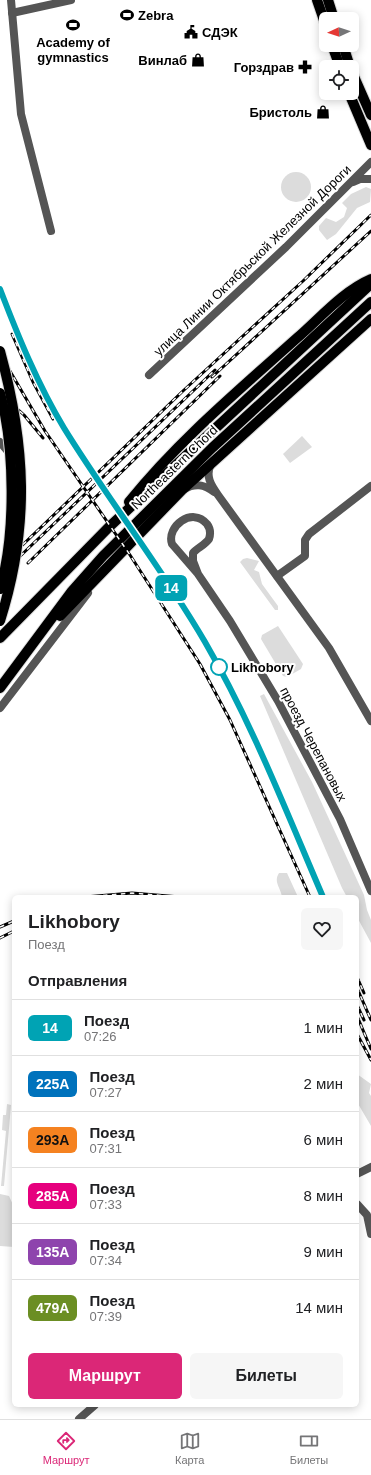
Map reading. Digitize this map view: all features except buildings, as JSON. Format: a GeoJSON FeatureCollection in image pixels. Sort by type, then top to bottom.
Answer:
{"type":"FeatureCollection","features":[{"type":"Feature","properties":{"kind":"main road"},"geometry":{"type":"LineString","coordinates":[[317,0],[321,12]]}},
{"type":"Feature","properties":{"kind":"main road"},"geometry":{"type":"LineString","coordinates":[[328,0],[332,12]]}},
{"type":"Feature","properties":{"kind":"main road"},"geometry":{"type":"LineString","coordinates":[[359,88],[371,115]]}},
{"type":"Feature","properties":{"kind":"main road"},"geometry":{"type":"LineString","coordinates":[[352,100],[371,145]]}},
{"type":"Feature","properties":{"kind":"main road"},"geometry":{"type":"LineString","coordinates":[[109,527],[180,446],[338,301],[352,290],[371,279]]}},
{"type":"Feature","properties":{"kind":"main road","name":"Northeastern Chord"},"geometry":{"type":"LineString","coordinates":[[0,638],[109,527],[371,284]]}},
{"type":"Feature","properties":{"kind":"main road","name":"Northeastern Chord"},"geometry":{"type":"LineString","coordinates":[[0,688],[72,591],[128,531],[212,448],[371,302]]}},
{"type":"Feature","properties":{"kind":"main road"},"geometry":{"type":"LineString","coordinates":[[33,642],[182,490],[371,319]]}},
{"type":"Feature","properties":{"kind":"main road"},"geometry":{"type":"LineString","coordinates":[[0,352],[14,410],[20,449],[22,492],[20,537],[11,588],[0,621]]}},
{"type":"Feature","properties":{"kind":"main road"},"geometry":{"type":"LineString","coordinates":[[0,393],[10,449],[11,492],[10,535],[0,589]]}},
{"type":"Feature","properties":{"kind":"street"},"geometry":{"type":"LineString","coordinates":[[11,0],[21,114],[51,231]]}},
{"type":"Feature","properties":{"kind":"street"},"geometry":{"type":"LineString","coordinates":[[12,14],[71,0]]}},
{"type":"Feature","properties":{"kind":"street","name":"улица Линии Октябрьской Железной Дороги"},"geometry":{"type":"LineString","coordinates":[[149,375],[352,182],[371,162]]}},
{"type":"Feature","properties":{"kind":"street"},"geometry":{"type":"LineString","coordinates":[[352,182],[360,179],[371,179]]}},
{"type":"Feature","properties":{"kind":"street"},"geometry":{"type":"LineString","coordinates":[[0,442],[20,466]]}},
{"type":"Feature","properties":{"kind":"street"},"geometry":{"type":"LineString","coordinates":[[212,464],[208,470],[208,478],[218,495],[332,653],[371,721]]}},
{"type":"Feature","properties":{"kind":"street"},"geometry":{"type":"LineString","coordinates":[[182,490],[190,486],[201,485],[218,495]]}},
{"type":"Feature","properties":{"kind":"street"},"geometry":{"type":"LineString","coordinates":[[277,576],[305,556],[306,540],[309,534],[371,486]]}},
{"type":"Feature","properties":{"kind":"street"},"geometry":{"type":"LineString","coordinates":[[190,516],[196,516],[203,519],[210,527],[208,539],[193,553],[193,561],[198,574],[176,549],[170,539],[173,530],[184,519],[190,516]]}},
{"type":"Feature","properties":{"kind":"street"},"geometry":{"type":"LineString","coordinates":[[0,708],[112,562]]}},
{"type":"Feature","properties":{"kind":"street","name":"проезд Черепановых"},"geometry":{"type":"LineString","coordinates":[[198,574],[246,646],[278,701],[340,819],[371,891]]}},
{"type":"Feature","properties":{"kind":"street"},"geometry":{"type":"LineString","coordinates":[[359,1173],[371,1167]]}},
{"type":"Feature","properties":{"kind":"street"},"geometry":{"type":"LineString","coordinates":[[359,1206],[367,1215],[371,1234]]}},
{"type":"Feature","properties":{"kind":"street"},"geometry":{"type":"LineString","coordinates":[[79,1419],[93,1407]]}},
{"type":"Feature","properties":{"kind":"shaded area"},"geometry":{"type":"Polygon","coordinates":[[[296,172],[307,176],[311,187],[307,198],[296,202],[285,198],[281,187],[285,176],[296,172]]]}},
{"type":"Feature","properties":{"kind":"shaded area"},"geometry":{"type":"Polygon","coordinates":[[[366,187],[371,189],[370,202],[357,208],[336,234],[327,240],[319,230],[319,226],[326,218],[336,222],[344,217],[347,208],[342,203],[351,194],[366,187]]]}},
{"type":"Feature","properties":{"kind":"shaded area"},"geometry":{"type":"Polygon","coordinates":[[[302,436],[312,447],[290,463],[283,454],[302,436]]]}},
{"type":"Feature","properties":{"kind":"shaded area"},"geometry":{"type":"Polygon","coordinates":[[[247,558],[259,561],[254,570],[259,572],[262,584],[278,606],[278,610],[275,610],[240,562],[247,558]]]}},
{"type":"Feature","properties":{"kind":"shaded area"},"geometry":{"type":"Polygon","coordinates":[[[278,626],[303,664],[301,669],[287,677],[283,676],[261,639],[262,635],[278,626]]]}},
{"type":"Feature","properties":{"kind":"shaded area"},"geometry":{"type":"Polygon","coordinates":[[[264,694],[312,782],[364,895],[371,920],[371,943],[359,921],[359,895],[346,895],[342,888],[260,696],[264,694]]]}},
{"type":"Feature","properties":{"kind":"shaded area"},"geometry":{"type":"Polygon","coordinates":[[[279,873],[287,873],[297,895],[281,895],[277,882],[277,876],[279,873]]]}},
{"type":"Feature","properties":{"kind":"shaded area"},"geometry":{"type":"Polygon","coordinates":[[[359,1075],[371,1084],[369,1093],[371,1096],[371,1126],[359,1105],[359,1075]]]}},
{"type":"Feature","properties":{"kind":"shaded area"},"geometry":{"type":"Polygon","coordinates":[[[7,1104],[11,1105],[4,1186],[1,1186],[6,1131],[2,1130],[3,1115],[6,1115],[7,1104]]]}},
{"type":"Feature","properties":{"kind":"shaded area"},"geometry":{"type":"Polygon","coordinates":[[[0,1194],[9,1196],[12,1203],[12,1247],[0,1246],[0,1194]]]}},
{"type":"Feature","properties":{"kind":"railway"},"geometry":{"type":"LineString","coordinates":[[10,557],[184,390],[303,281],[371,215]]}},
{"type":"Feature","properties":{"kind":"railway"},"geometry":{"type":"LineString","coordinates":[[212,377],[371,231]]}},
{"type":"Feature","properties":{"kind":"railway"},"geometry":{"type":"LineString","coordinates":[[0,289],[29,359],[63,426],[169,585]]}},
{"type":"Feature","properties":{"kind":"railway"},"geometry":{"type":"LineString","coordinates":[[12,334],[33,382],[53,419]]}},
{"type":"Feature","properties":{"kind":"railway"},"geometry":{"type":"LineString","coordinates":[[0,354],[45,431],[130,555],[200,664],[230,720],[309,895]]}},
{"type":"Feature","properties":{"kind":"railway"},"geometry":{"type":"LineString","coordinates":[[14,562],[215,370]]}},
{"type":"Feature","properties":{"kind":"railway"},"geometry":{"type":"LineString","coordinates":[[28,563],[220,376]]}},
{"type":"Feature","properties":{"kind":"railway"},"geometry":{"type":"LineString","coordinates":[[0,393],[24,415],[43,438]]}},
{"type":"Feature","properties":{"kind":"railway"},"geometry":{"type":"LineString","coordinates":[[0,580],[4,577]]}},
{"type":"Feature","properties":{"kind":"railway"},"geometry":{"type":"LineString","coordinates":[[0,590],[8,582]]}},
{"type":"Feature","properties":{"kind":"railway"},"geometry":{"type":"LineString","coordinates":[[178,600],[200,635],[239,708],[274,783],[322,895]]}},
{"type":"Feature","properties":{"kind":"railway"},"geometry":{"type":"LineString","coordinates":[[108,895],[132,893],[156,895]]}},
{"type":"Feature","properties":{"kind":"railway"},"geometry":{"type":"LineString","coordinates":[[0,927],[12,922]]}},
{"type":"Feature","properties":{"kind":"railway"},"geometry":{"type":"LineString","coordinates":[[0,938],[12,932]]}},
{"type":"Feature","properties":{"kind":"railway"},"geometry":{"type":"LineString","coordinates":[[359,982],[364,993]]}},
{"type":"Feature","properties":{"kind":"railway"},"geometry":{"type":"LineString","coordinates":[[359,993],[371,1020]]}},
{"type":"Feature","properties":{"kind":"railway"},"geometry":{"type":"LineString","coordinates":[[359,1009],[364,1020]]}},
{"type":"Feature","properties":{"kind":"railway"},"geometry":{"type":"LineString","coordinates":[[359,1021],[371,1049]]}},
{"type":"Feature","properties":{"kind":"railway"},"geometry":{"type":"LineString","coordinates":[[359,1038],[371,1060]]}},
{"type":"Feature","properties":{"kind":"train","name":"14"},"geometry":{"type":"LineString","coordinates":[[0,289],[29,359],[63,426],[88,466],[189,616],[231,690],[259,750],[322,895]]}},
{"type":"Feature","properties":{"kind":"place","name":"Zebra"},"geometry":{"type":"Point","coordinates":[127,15]}},
{"type":"Feature","properties":{"kind":"place","name":"Academy of gymnastics"},"geometry":{"type":"Point","coordinates":[73,25]}},
{"type":"Feature","properties":{"kind":"place","name":"СДЭК"},"geometry":{"type":"Point","coordinates":[191,32]}},
{"type":"Feature","properties":{"kind":"place","name":"Винлаб"},"geometry":{"type":"Point","coordinates":[198,60]}},
{"type":"Feature","properties":{"kind":"place","name":"Горздрав"},"geometry":{"type":"Point","coordinates":[305,67]}},
{"type":"Feature","properties":{"kind":"place","name":"Бристоль"},"geometry":{"type":"Point","coordinates":[323,112]}},
{"type":"Feature","properties":{"kind":"place","name":"Likhobory"},"geometry":{"type":"Point","coordinates":[219,667]}}]}
